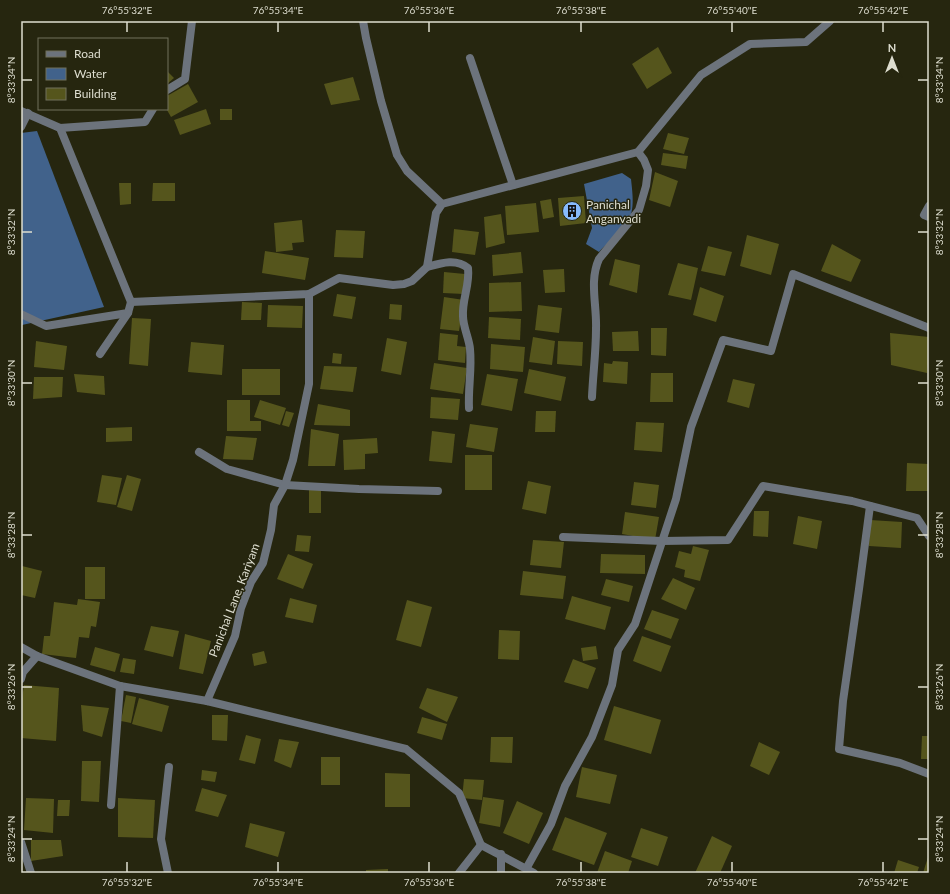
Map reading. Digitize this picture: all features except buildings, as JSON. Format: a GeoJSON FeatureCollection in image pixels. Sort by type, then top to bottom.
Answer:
{"type":"FeatureCollection","features":[{"type":"Feature","properties":{"kind":"street"},"geometry":{"type":"LineString","coordinates":[[168,89],[185,79],[192,21]]}},
{"type":"Feature","properties":{"kind":"street"},"geometry":{"type":"LineString","coordinates":[[363,21],[381,101],[397,155],[408,171],[442,204]]}},
{"type":"Feature","properties":{"kind":"street"},"geometry":{"type":"LineString","coordinates":[[427,267],[436,213],[442,204],[638,152],[701,75],[750,44],[806,42],[830,21]]}},
{"type":"Feature","properties":{"kind":"street"},"geometry":{"type":"LineString","coordinates":[[470,58],[513,186]]}},
{"type":"Feature","properties":{"kind":"street"},"geometry":{"type":"LineString","coordinates":[[21,127],[25,112],[60,128],[145,122],[152,110]]}},
{"type":"Feature","properties":{"kind":"street"},"geometry":{"type":"LineString","coordinates":[[60,128],[131,302],[128,313],[100,354]]}},
{"type":"Feature","properties":{"kind":"street"},"geometry":{"type":"LineString","coordinates":[[592,397],[596,328],[594,279],[596,267],[605,252],[639,210],[646,186],[648,170],[644,160],[638,152]]}},
{"type":"Feature","properties":{"kind":"street"},"geometry":{"type":"LineString","coordinates":[[929,206],[924,215],[929,217]]}},
{"type":"Feature","properties":{"kind":"street"},"geometry":{"type":"LineString","coordinates":[[131,302],[309,294],[339,278],[393,285],[404,284],[412,281],[427,267],[457,262],[468,268],[470,277],[463,301],[463,317],[470,349],[471,373],[468,391],[469,408]]}},
{"type":"Feature","properties":{"kind":"street"},"geometry":{"type":"LineString","coordinates":[[526,868],[551,824],[566,786],[592,737],[612,685],[618,650],[635,624],[676,499],[691,427],[723,340],[770,351],[793,274],[929,328]]}},
{"type":"Feature","properties":{"kind":"street","name":"Panichal Lane, Kariyam"},"geometry":{"type":"LineString","coordinates":[[207,700],[235,636],[241,608],[251,582],[263,563],[272,530],[274,505],[284,485],[293,460],[309,384],[309,294]]}},
{"type":"Feature","properties":{"kind":"street"},"geometry":{"type":"LineString","coordinates":[[21,314],[46,326],[128,313]]}},
{"type":"Feature","properties":{"kind":"street"},"geometry":{"type":"LineString","coordinates":[[199,452],[227,468],[284,485],[438,491]]}},
{"type":"Feature","properties":{"kind":"street"},"geometry":{"type":"LineString","coordinates":[[563,537],[662,541],[728,540],[763,486],[852,501],[917,518],[929,536]]}},
{"type":"Feature","properties":{"kind":"street"},"geometry":{"type":"LineString","coordinates":[[870,506],[843,701],[839,749],[900,762],[929,774]]}},
{"type":"Feature","properties":{"kind":"street"},"geometry":{"type":"LineString","coordinates":[[21,647],[37,656],[120,686],[207,700],[406,749],[459,793],[482,845],[534,873]]}},
{"type":"Feature","properties":{"kind":"street"},"geometry":{"type":"LineString","coordinates":[[21,679],[24,672],[37,656]]}},
{"type":"Feature","properties":{"kind":"street"},"geometry":{"type":"LineString","coordinates":[[111,805],[120,686]]}},
{"type":"Feature","properties":{"kind":"street"},"geometry":{"type":"LineString","coordinates":[[168,873],[161,839],[169,767]]}},
{"type":"Feature","properties":{"kind":"street"},"geometry":{"type":"LineString","coordinates":[[21,844],[31,873]]}},
{"type":"Feature","properties":{"kind":"street"},"geometry":{"type":"LineString","coordinates":[[459,873],[482,845]]}},
{"type":"Feature","properties":{"kind":"street"},"geometry":{"type":"LineString","coordinates":[[501,854],[501,873]]}},
{"type":"Feature","properties":{"kind":"water"},"geometry":{"type":"Polygon","coordinates":[[[37,131],[104,307],[22,325],[21,133],[37,131]]]}},
{"type":"Feature","properties":{"kind":"water"},"geometry":{"type":"Polygon","coordinates":[[[622,173],[631,179],[633,200],[632,213],[622,231],[599,252],[586,244],[592,228],[584,184],[622,173]]]}},
{"type":"Feature","properties":{"kind":"place","name":"Panichal Anganvadi"},"geometry":{"type":"Point","coordinates":[572,211]}}]}
